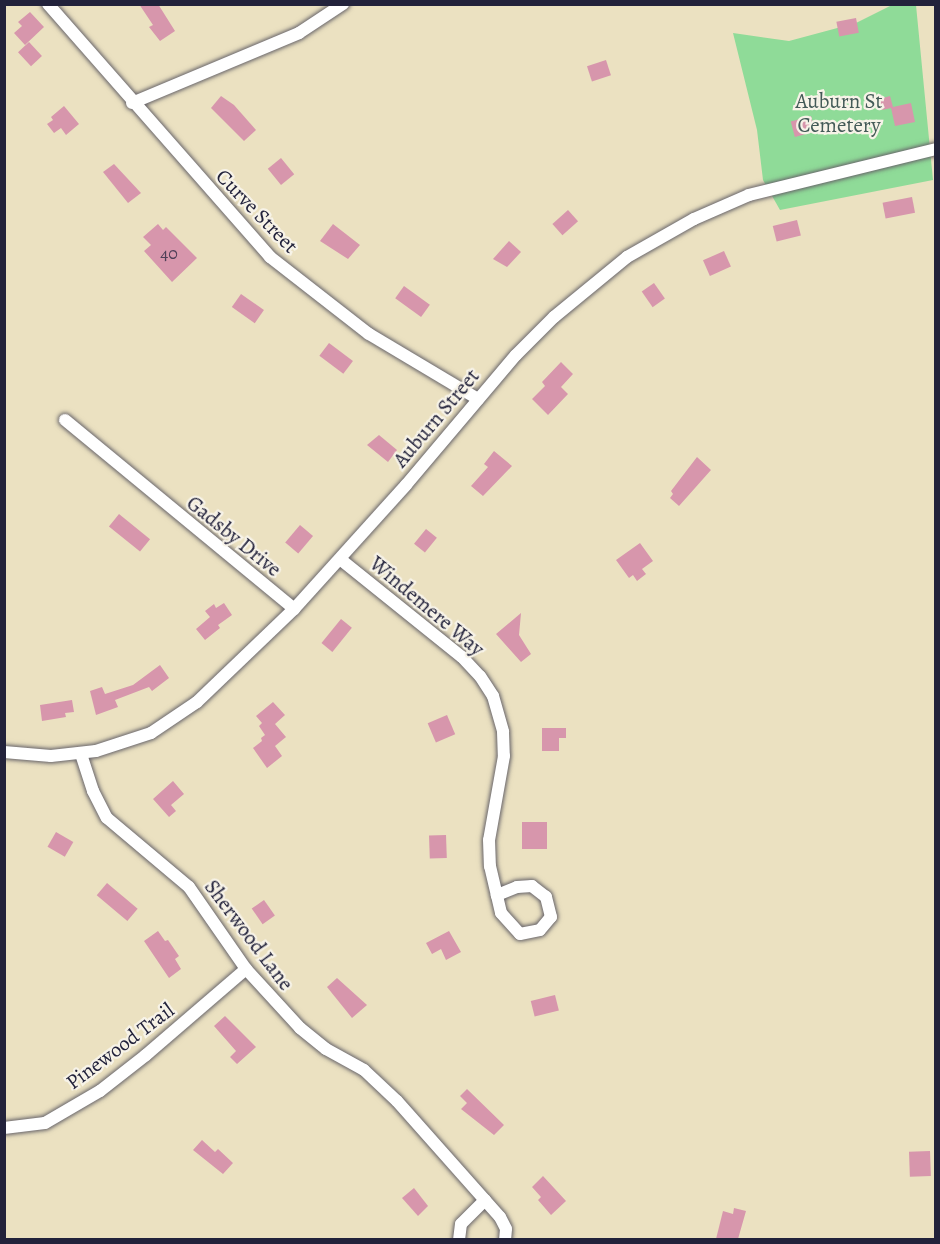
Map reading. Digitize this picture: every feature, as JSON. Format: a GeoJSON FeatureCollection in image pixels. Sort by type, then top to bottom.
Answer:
{"type":"FeatureCollection","features":[{"type":"Feature","properties":{"kind":"street","name":"Curve Street"},"geometry":{"type":"LineString","coordinates":[[48,4],[246,232],[282,267],[369,334],[478,399]]}},
{"type":"Feature","properties":{"kind":"street"},"geometry":{"type":"LineString","coordinates":[[132,103],[298,33],[343,4]]}},
{"type":"Feature","properties":{"kind":"street","name":"Auburn Street"},"geometry":{"type":"LineString","coordinates":[[4,752],[35,756],[81,754],[125,742],[175,719],[221,681],[294,609],[340,559],[503,368],[554,317],[627,257],[662,235],[731,203],[769,189],[936,149]]}},
{"type":"Feature","properties":{"kind":"street","name":"Gadsby Drive"},"geometry":{"type":"LineString","coordinates":[[65,420],[294,609]]}},
{"type":"Feature","properties":{"kind":"street","name":"Windemere Way"},"geometry":{"type":"LineString","coordinates":[[340,559],[462,657],[493,696],[501,720],[504,744],[503,767],[489,826],[490,866],[501,913],[520,934],[540,930],[551,917],[546,897],[532,886],[517,887],[497,895]]}},
{"type":"Feature","properties":{"kind":"street","name":"Sherwood Lane"},"geometry":{"type":"LineString","coordinates":[[81,754],[93,791],[107,818],[189,887],[246,969],[300,1028],[326,1049],[353,1063],[375,1080],[500,1217],[506,1229],[505,1239]]}},
{"type":"Feature","properties":{"kind":"street","name":"Pinewood Trail"},"geometry":{"type":"LineString","coordinates":[[4,1128],[45,1123],[100,1091],[146,1055],[246,969]]}},
{"type":"Feature","properties":{"kind":"street"},"geometry":{"type":"LineString","coordinates":[[459,1239],[461,1224],[485,1200]]}},
{"type":"Feature","properties":{"kind":"green space","name":"Auburn St Cemetery"},"geometry":{"type":"Polygon","coordinates":[[[892,5],[916,5],[933,180],[780,210],[763,180],[757,130],[733,33],[789,41],[856,23],[892,5]]]}},
{"type":"Feature","properties":{"kind":"building"},"geometry":{"type":"Polygon","coordinates":[[[139,4],[158,4],[175,31],[160,41],[149,27],[153,25],[139,4]]]}},
{"type":"Feature","properties":{"kind":"building"},"geometry":{"type":"Polygon","coordinates":[[[30,12],[44,27],[25,45],[14,33],[22,26],[18,22],[30,12]]]}},
{"type":"Feature","properties":{"kind":"building"},"geometry":{"type":"Polygon","coordinates":[[[856,18],[859,33],[839,37],[836,22],[856,18]]]}},
{"type":"Feature","properties":{"kind":"building"},"geometry":{"type":"Polygon","coordinates":[[[29,42],[42,56],[31,66],[18,52],[29,42]]]}},
{"type":"Feature","properties":{"kind":"building"},"geometry":{"type":"Polygon","coordinates":[[[606,60],[611,75],[592,81],[587,66],[606,60]]]}},
{"type":"Feature","properties":{"kind":"building"},"geometry":{"type":"Polygon","coordinates":[[[221,96],[234,105],[256,130],[244,141],[211,108],[221,96]]]}},
{"type":"Feature","properties":{"kind":"building"},"geometry":{"type":"Polygon","coordinates":[[[890,96],[893,107],[911,103],[915,122],[895,126],[891,108],[882,110],[879,99],[890,96]]]}},
{"type":"Feature","properties":{"kind":"building"},"geometry":{"type":"Polygon","coordinates":[[[64,106],[79,124],[66,135],[61,128],[54,133],[47,124],[53,120],[51,117],[64,106]]]}},
{"type":"Feature","properties":{"kind":"building"},"geometry":{"type":"Polygon","coordinates":[[[811,116],[815,131],[795,137],[791,121],[811,116]]]}},
{"type":"Feature","properties":{"kind":"building"},"geometry":{"type":"Polygon","coordinates":[[[281,158],[294,174],[281,185],[268,169],[281,158]]]}},
{"type":"Feature","properties":{"kind":"building"},"geometry":{"type":"Polygon","coordinates":[[[114,164],[141,193],[128,203],[103,172],[114,164]]]}},
{"type":"Feature","properties":{"kind":"building"},"geometry":{"type":"Polygon","coordinates":[[[912,197],[915,213],[886,218],[883,203],[912,197]]]}},
{"type":"Feature","properties":{"kind":"building"},"geometry":{"type":"Polygon","coordinates":[[[568,210],[578,221],[562,235],[552,224],[568,210]]]}},
{"type":"Feature","properties":{"kind":"building"},"geometry":{"type":"Polygon","coordinates":[[[797,220],[801,236],[777,242],[773,226],[797,220]]]}},
{"type":"Feature","properties":{"kind":"building"},"geometry":{"type":"Polygon","coordinates":[[[158,224],[163,230],[166,227],[197,258],[172,282],[144,251],[151,245],[143,237],[158,224]]]}},
{"type":"Feature","properties":{"kind":"building"},"geometry":{"type":"Polygon","coordinates":[[[333,224],[360,245],[348,259],[320,241],[333,224]]]}},
{"type":"Feature","properties":{"kind":"building"},"geometry":{"type":"Polygon","coordinates":[[[509,241],[521,252],[507,267],[493,259],[509,241]]]}},
{"type":"Feature","properties":{"kind":"building"},"geometry":{"type":"Polygon","coordinates":[[[724,251],[731,267],[710,276],[703,260],[724,251]]]}},
{"type":"Feature","properties":{"kind":"building"},"geometry":{"type":"Polygon","coordinates":[[[654,283],[665,299],[653,307],[642,292],[654,283]]]}},
{"type":"Feature","properties":{"kind":"building"},"geometry":{"type":"Polygon","coordinates":[[[404,286],[430,305],[421,317],[395,298],[404,286]]]}},
{"type":"Feature","properties":{"kind":"building"},"geometry":{"type":"Polygon","coordinates":[[[241,294],[264,310],[255,323],[232,307],[241,294]]]}},
{"type":"Feature","properties":{"kind":"building"},"geometry":{"type":"Polygon","coordinates":[[[329,343],[353,361],[343,374],[319,356],[329,343]]]}},
{"type":"Feature","properties":{"kind":"building"},"geometry":{"type":"Polygon","coordinates":[[[561,362],[573,374],[561,387],[568,394],[548,415],[532,399],[545,386],[542,382],[561,362]]]}},
{"type":"Feature","properties":{"kind":"building"},"geometry":{"type":"Polygon","coordinates":[[[379,435],[397,450],[388,462],[367,445],[379,435]]]}},
{"type":"Feature","properties":{"kind":"building"},"geometry":{"type":"Polygon","coordinates":[[[494,451],[512,466],[483,496],[471,486],[488,467],[484,464],[494,451]]]}},
{"type":"Feature","properties":{"kind":"building"},"geometry":{"type":"Polygon","coordinates":[[[697,457],[711,470],[679,506],[670,498],[673,494],[671,491],[697,457]]]}},
{"type":"Feature","properties":{"kind":"building"},"geometry":{"type":"Polygon","coordinates":[[[119,514],[150,539],[140,552],[109,526],[119,514]]]}},
{"type":"Feature","properties":{"kind":"building"},"geometry":{"type":"Polygon","coordinates":[[[300,525],[313,536],[298,554],[285,543],[300,525]]]}},
{"type":"Feature","properties":{"kind":"building"},"geometry":{"type":"Polygon","coordinates":[[[426,529],[437,538],[425,553],[414,544],[426,529]]]}},
{"type":"Feature","properties":{"kind":"building"},"geometry":{"type":"Polygon","coordinates":[[[640,543],[653,561],[642,569],[646,574],[637,581],[633,575],[629,578],[616,560],[640,543]]]}},
{"type":"Feature","properties":{"kind":"building"},"geometry":{"type":"Polygon","coordinates":[[[224,603],[232,615],[218,625],[220,628],[205,640],[196,629],[210,617],[205,611],[214,604],[216,608],[224,603]]]}},
{"type":"Feature","properties":{"kind":"building"},"geometry":{"type":"Polygon","coordinates":[[[521,613],[519,635],[531,654],[521,662],[496,634],[521,613]]]}},
{"type":"Feature","properties":{"kind":"building"},"geometry":{"type":"Polygon","coordinates":[[[341,619],[352,628],[332,652],[321,643],[341,619]]]}},
{"type":"Feature","properties":{"kind":"building"},"geometry":{"type":"Polygon","coordinates":[[[160,665],[169,678],[152,691],[149,687],[115,700],[118,707],[96,715],[90,691],[102,687],[105,694],[133,685],[160,665]]]}},
{"type":"Feature","properties":{"kind":"building"},"geometry":{"type":"Polygon","coordinates":[[[72,700],[74,712],[65,713],[66,717],[42,721],[40,705],[72,700]]]}},
{"type":"Feature","properties":{"kind":"building"},"geometry":{"type":"Polygon","coordinates":[[[273,702],[285,715],[275,724],[286,737],[275,746],[282,756],[267,768],[253,748],[262,741],[261,738],[265,735],[259,726],[262,723],[256,716],[273,702]]]}},
{"type":"Feature","properties":{"kind":"building"},"geometry":{"type":"Polygon","coordinates":[[[447,715],[455,734],[436,743],[428,723],[447,715]]]}},
{"type":"Feature","properties":{"kind":"building"},"geometry":{"type":"Polygon","coordinates":[[[542,728],[566,728],[566,738],[559,738],[559,751],[542,751],[542,728]]]}},
{"type":"Feature","properties":{"kind":"building"},"geometry":{"type":"Polygon","coordinates":[[[173,781],[184,794],[171,805],[176,811],[169,817],[153,799],[173,781]]]}},
{"type":"Feature","properties":{"kind":"building"},"geometry":{"type":"Polygon","coordinates":[[[522,822],[547,822],[547,849],[522,849],[522,822]]]}},
{"type":"Feature","properties":{"kind":"building"},"geometry":{"type":"Polygon","coordinates":[[[56,832],[73,842],[65,857],[48,847],[56,832]]]}},
{"type":"Feature","properties":{"kind":"building"},"geometry":{"type":"Polygon","coordinates":[[[446,835],[447,858],[430,859],[429,836],[446,835]]]}},
{"type":"Feature","properties":{"kind":"building"},"geometry":{"type":"Polygon","coordinates":[[[107,883],[138,909],[127,921],[97,895],[107,883]]]}},
{"type":"Feature","properties":{"kind":"building"},"geometry":{"type":"Polygon","coordinates":[[[264,900],[275,916],[263,924],[252,909],[264,900]]]}},
{"type":"Feature","properties":{"kind":"building"},"geometry":{"type":"Polygon","coordinates":[[[158,931],[165,941],[168,940],[179,956],[175,959],[181,969],[169,978],[144,941],[158,931]]]}},
{"type":"Feature","properties":{"kind":"building"},"geometry":{"type":"Polygon","coordinates":[[[449,931],[461,952],[446,960],[441,949],[432,954],[426,943],[449,931]]]}},
{"type":"Feature","properties":{"kind":"building"},"geometry":{"type":"Polygon","coordinates":[[[337,978],[367,1005],[352,1018],[327,987],[337,978]]]}},
{"type":"Feature","properties":{"kind":"building"},"geometry":{"type":"Polygon","coordinates":[[[555,995],[559,1011],[535,1017],[531,1001],[555,995]]]}},
{"type":"Feature","properties":{"kind":"building"},"geometry":{"type":"Polygon","coordinates":[[[225,1016],[256,1047],[237,1064],[230,1057],[236,1051],[214,1026],[225,1016]]]}},
{"type":"Feature","properties":{"kind":"building"},"geometry":{"type":"Polygon","coordinates":[[[467,1089],[504,1125],[494,1135],[461,1109],[467,1103],[460,1096],[467,1089]]]}},
{"type":"Feature","properties":{"kind":"building"},"geometry":{"type":"Polygon","coordinates":[[[202,1140],[215,1152],[218,1149],[233,1163],[223,1174],[193,1150],[202,1140]]]}},
{"type":"Feature","properties":{"kind":"building"},"geometry":{"type":"Polygon","coordinates":[[[930,1151],[931,1176],[910,1177],[909,1152],[930,1151]]]}},
{"type":"Feature","properties":{"kind":"building"},"geometry":{"type":"Polygon","coordinates":[[[543,1176],[566,1201],[551,1215],[538,1200],[541,1197],[532,1187],[543,1176]]]}},
{"type":"Feature","properties":{"kind":"building"},"geometry":{"type":"Polygon","coordinates":[[[414,1188],[428,1206],[418,1216],[402,1198],[414,1188]]]}},
{"type":"Feature","properties":{"kind":"building"},"geometry":{"type":"Polygon","coordinates":[[[734,1208],[746,1211],[738,1239],[716,1239],[723,1211],[733,1214],[734,1208]]]}}]}
